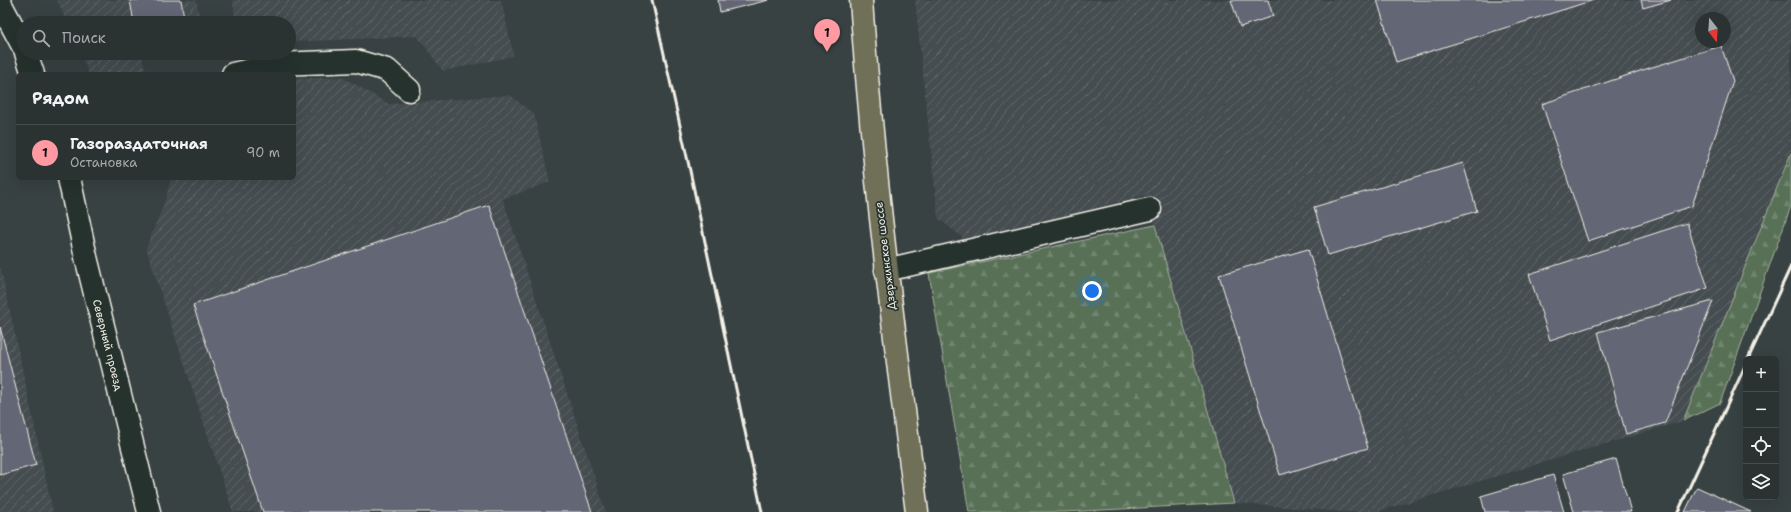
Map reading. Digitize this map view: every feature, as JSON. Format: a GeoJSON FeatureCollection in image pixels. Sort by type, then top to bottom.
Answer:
{"type":"FeatureCollection","features":[{"type":"Feature","properties":{"kind":"main road","name":"Дзержинское шоссе"},"geometry":{"type":"LineString","coordinates":[[861,0],[868,102],[886,270],[917,512]]}},
{"type":"Feature","properties":{"kind":"street"},"geometry":{"type":"LineString","coordinates":[[0,3],[16,33]]}},
{"type":"Feature","properties":{"kind":"street"},"geometry":{"type":"LineString","coordinates":[[28,60],[32,72]]}},
{"type":"Feature","properties":{"kind":"street"},"geometry":{"type":"LineString","coordinates":[[242,72],[277,64],[356,61],[387,70],[409,90]]}},
{"type":"Feature","properties":{"kind":"street","name":"Северный проезд"},"geometry":{"type":"LineString","coordinates":[[72,180],[86,257],[148,512]]}},
{"type":"Feature","properties":{"kind":"street"},"geometry":{"type":"LineString","coordinates":[[886,270],[1150,210]]}},
{"type":"Feature","properties":{"kind":"shaded area"},"geometry":{"type":"Polygon","coordinates":[[[57,0],[196,0],[199,16],[64,16],[57,0]]]}},
{"type":"Feature","properties":{"kind":"shaded area"},"geometry":{"type":"Polygon","coordinates":[[[233,0],[501,0],[514,56],[443,71],[417,36],[296,42],[296,16],[234,16],[233,0]]]}},
{"type":"Feature","properties":{"kind":"shaded area"},"geometry":{"type":"Polygon","coordinates":[[[915,0],[1791,0],[1791,153],[1683,421],[1376,512],[1344,512],[1234,503],[1146,195],[967,241],[938,218],[915,0]]]}},
{"type":"Feature","properties":{"kind":"shaded area"},"geometry":{"type":"Polygon","coordinates":[[[83,60],[143,60],[146,72],[88,72],[83,60]]]}},
{"type":"Feature","properties":{"kind":"shaded area"},"geometry":{"type":"Polygon","coordinates":[[[342,77],[389,104],[510,95],[534,114],[550,182],[503,199],[606,512],[233,512],[146,248],[166,198],[170,180],[296,180],[296,79],[342,77]]]}},
{"type":"Feature","properties":{"kind":"shaded area"},"geometry":{"type":"Polygon","coordinates":[[[0,265],[53,512],[0,512],[0,265]]]}},
{"type":"Feature","properties":{"kind":"green space"},"geometry":{"type":"Polygon","coordinates":[[[1791,153],[1791,206],[1720,403],[1683,421],[1791,153]]]}},
{"type":"Feature","properties":{"kind":"green space"},"geometry":{"type":"Polygon","coordinates":[[[1155,225],[1234,503],[1065,512],[969,512],[929,273],[1155,225]]]}},
{"type":"Feature","properties":{"kind":"building"},"geometry":{"type":"Polygon","coordinates":[[[130,0],[181,0],[184,16],[133,16],[130,0]]]}},
{"type":"Feature","properties":{"kind":"building"},"geometry":{"type":"Polygon","coordinates":[[[718,0],[769,0],[720,12],[718,0]]]}},
{"type":"Feature","properties":{"kind":"building"},"geometry":{"type":"Polygon","coordinates":[[[1231,0],[1268,0],[1273,16],[1240,27],[1231,0]]]}},
{"type":"Feature","properties":{"kind":"building"},"geometry":{"type":"Polygon","coordinates":[[[1377,0],[1594,0],[1396,62],[1377,0]]]}},
{"type":"Feature","properties":{"kind":"building"},"geometry":{"type":"Polygon","coordinates":[[[1641,0],[1671,0],[1643,8],[1641,0]]]}},
{"type":"Feature","properties":{"kind":"building"},"geometry":{"type":"Polygon","coordinates":[[[1714,48],[1722,48],[1733,81],[1692,206],[1588,241],[1542,104],[1714,48]]]}},
{"type":"Feature","properties":{"kind":"building"},"geometry":{"type":"Polygon","coordinates":[[[1463,163],[1477,211],[1328,255],[1314,207],[1463,163]]]}},
{"type":"Feature","properties":{"kind":"building"},"geometry":{"type":"Polygon","coordinates":[[[489,205],[592,512],[263,512],[193,305],[489,205]]]}},
{"type":"Feature","properties":{"kind":"building"},"geometry":{"type":"Polygon","coordinates":[[[1687,223],[1708,288],[1550,340],[1529,274],[1687,223]]]}},
{"type":"Feature","properties":{"kind":"building"},"geometry":{"type":"Polygon","coordinates":[[[1308,249],[1368,448],[1280,475],[1219,275],[1308,249]]]}},
{"type":"Feature","properties":{"kind":"building"},"geometry":{"type":"Polygon","coordinates":[[[1713,301],[1665,423],[1626,434],[1598,332],[1713,301]]]}},
{"type":"Feature","properties":{"kind":"building"},"geometry":{"type":"Polygon","coordinates":[[[0,327],[36,465],[0,475],[0,327]]]}},
{"type":"Feature","properties":{"kind":"building"},"geometry":{"type":"Polygon","coordinates":[[[1616,459],[1631,512],[1574,512],[1563,474],[1616,459]]]}},
{"type":"Feature","properties":{"kind":"building"},"geometry":{"type":"Polygon","coordinates":[[[1553,475],[1564,512],[1485,512],[1481,496],[1553,475]]]}},
{"type":"Feature","properties":{"kind":"building"},"geometry":{"type":"Polygon","coordinates":[[[1697,487],[1751,512],[1685,512],[1697,487]]]}},
{"type":"Feature","properties":{"kind":"railway"},"geometry":{"type":"LineString","coordinates":[[652,0],[689,166],[762,512]]}},
{"type":"Feature","properties":{"kind":"railway"},"geometry":{"type":"LineString","coordinates":[[1749,356],[1791,266]]}},
{"type":"Feature","properties":{"kind":"railway"},"geometry":{"type":"LineString","coordinates":[[1678,512],[1743,371]]}},
{"type":"Feature","properties":{"kind":"place","name":"Газораздаточная"},"geometry":{"type":"Point","coordinates":[827,52]}}]}
